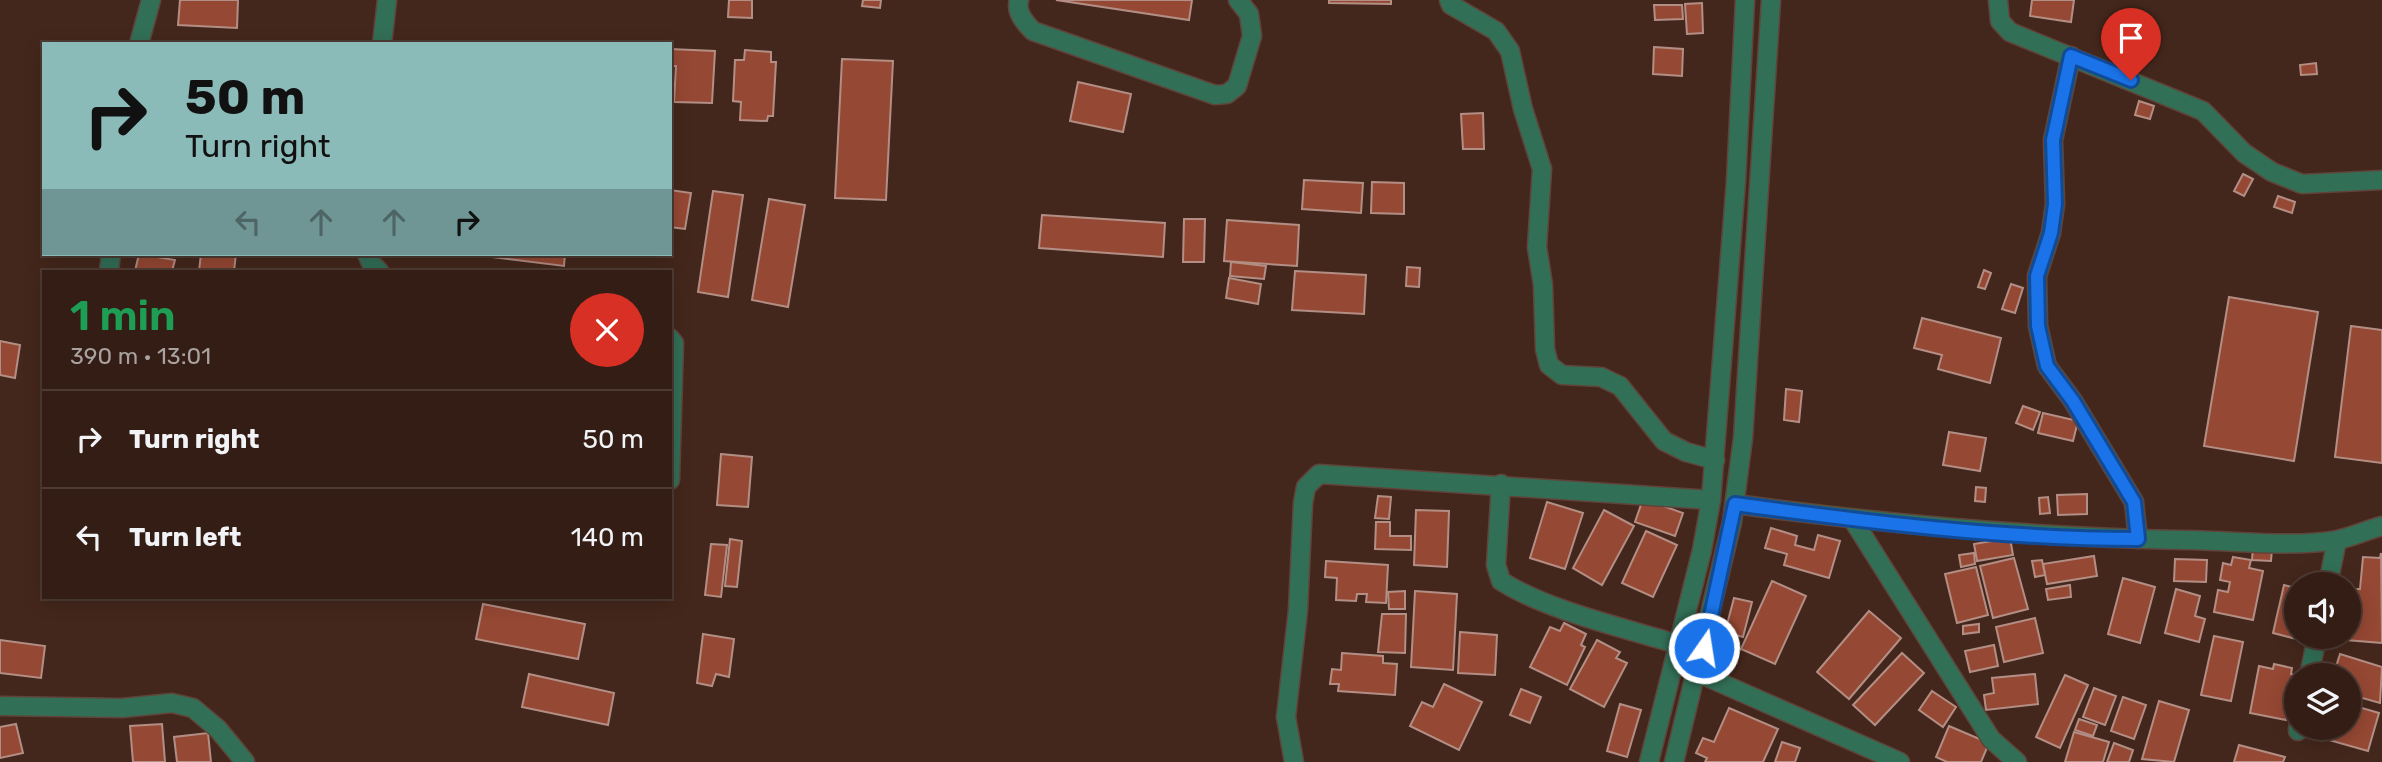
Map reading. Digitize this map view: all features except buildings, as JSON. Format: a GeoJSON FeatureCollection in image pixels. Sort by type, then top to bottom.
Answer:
{"type":"FeatureCollection","features":[{"type":"Feature","properties":{"kind":"street"},"geometry":{"type":"LineString","coordinates":[[140,42],[151,0]]}},
{"type":"Feature","properties":{"kind":"street"},"geometry":{"type":"LineString","coordinates":[[382,42],[387,0]]}},
{"type":"Feature","properties":{"kind":"street"},"geometry":{"type":"LineString","coordinates":[[1019,0],[1018,6],[1024,22],[1033,32],[1214,95],[1227,94],[1237,86],[1252,36],[1249,14],[1238,0]]}},
{"type":"Feature","properties":{"kind":"street"},"geometry":{"type":"LineString","coordinates":[[1449,0],[1458,10],[1496,31],[1510,51],[1523,109],[1542,169],[1537,247],[1543,285],[1545,349],[1549,365],[1562,375],[1601,377],[1620,386],[1664,441],[1686,452],[1715,460]]}},
{"type":"Feature","properties":{"kind":"street"},"geometry":{"type":"LineString","coordinates":[[1649,762],[1680,645],[1712,500],[1736,181],[1745,0]]}},
{"type":"Feature","properties":{"kind":"street"},"geometry":{"type":"LineString","coordinates":[[1674,762],[1698,673],[1735,504],[1743,438],[1771,0]]}},
{"type":"Feature","properties":{"kind":"street"},"geometry":{"type":"LineString","coordinates":[[1998,0],[2000,21],[2010,32],[2203,111],[2220,124],[2244,152],[2272,172],[2302,184],[2382,180]]}},
{"type":"Feature","properties":{"kind":"street"},"geometry":{"type":"LineString","coordinates":[[2071,56],[2053,140],[2055,204],[2051,233],[2037,276],[2038,326],[2047,366],[2073,401],[2134,502],[2138,539]]}},
{"type":"Feature","properties":{"kind":"street"},"geometry":{"type":"LineString","coordinates":[[672,340],[672,412]]}},
{"type":"Feature","properties":{"kind":"street"},"geometry":{"type":"LineString","coordinates":[[1294,762],[1286,718],[1298,610],[1303,503],[1311,480],[1319,474],[1712,500]]}},
{"type":"Feature","properties":{"kind":"street"},"geometry":{"type":"LineString","coordinates":[[1501,484],[1496,565],[1501,581],[1514,589],[1584,615],[1680,645]]}},
{"type":"Feature","properties":{"kind":"street"},"geometry":{"type":"LineString","coordinates":[[1735,504],[1853,520],[2008,534],[2138,539],[2337,540],[2382,526]]}},
{"type":"Feature","properties":{"kind":"street"},"geometry":{"type":"LineString","coordinates":[[1853,520],[1991,739],[2017,762]]}},
{"type":"Feature","properties":{"kind":"street"},"geometry":{"type":"LineString","coordinates":[[2330,572],[2337,540]]}},
{"type":"Feature","properties":{"kind":"street"},"geometry":{"type":"LineString","coordinates":[[1698,673],[1900,762]]}},
{"type":"Feature","properties":{"kind":"street"},"geometry":{"type":"LineString","coordinates":[[0,706],[122,708],[172,703],[193,708],[218,729],[245,762]]}},
{"type":"Feature","properties":{"kind":"route"},"geometry":{"type":"LineString","coordinates":[[1704,648],[1735,504],[1853,520],[2008,534],[2138,539],[2134,502],[2073,401],[2047,366],[2038,326],[2037,276],[2051,233],[2055,204],[2053,140],[2071,56],[2131,80]]}}]}
